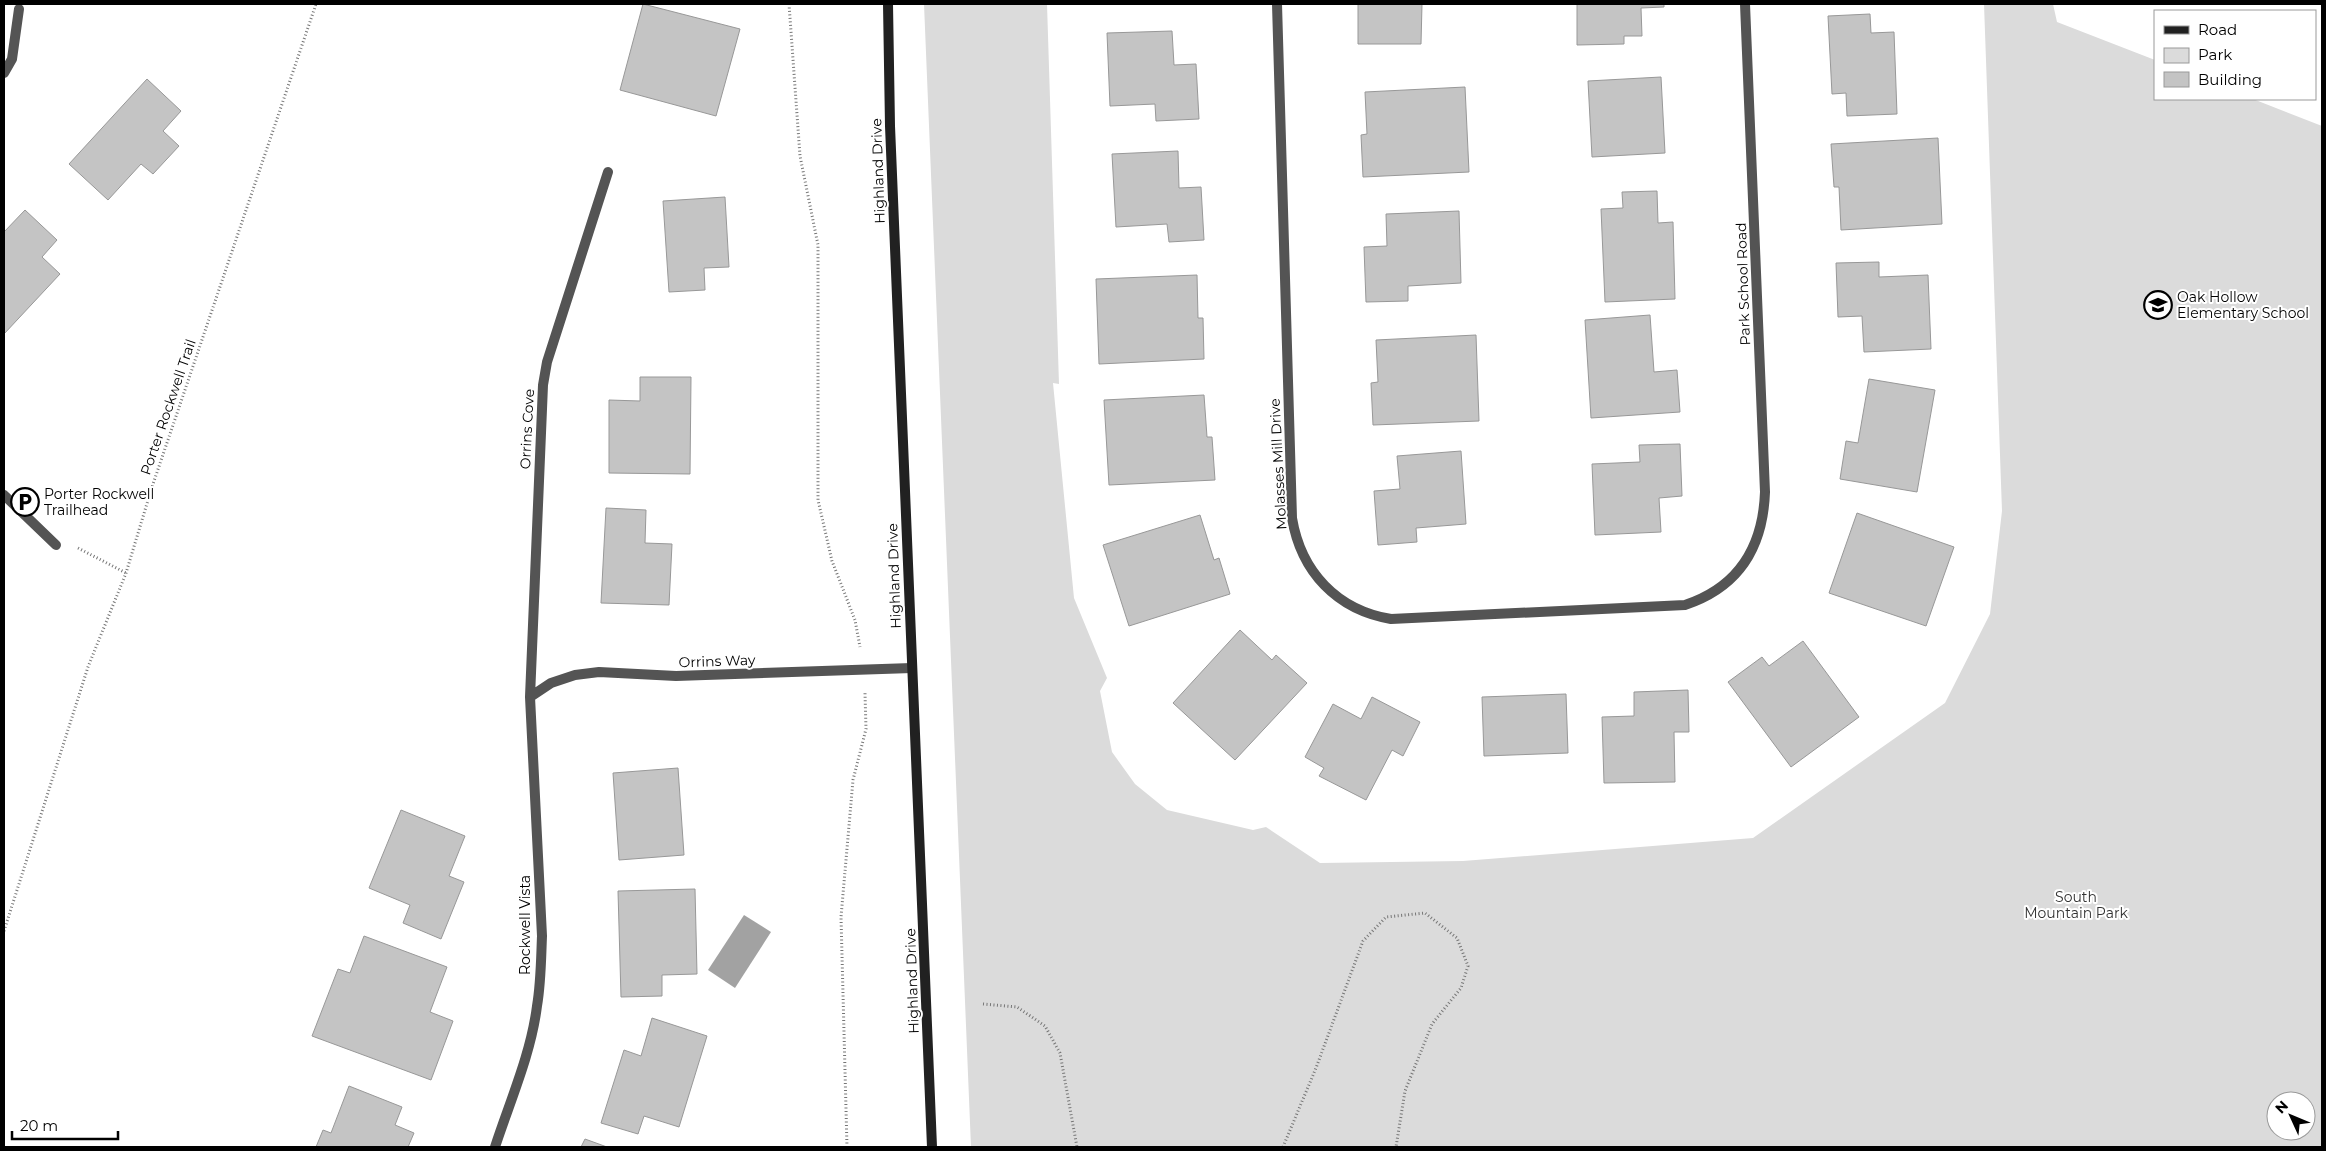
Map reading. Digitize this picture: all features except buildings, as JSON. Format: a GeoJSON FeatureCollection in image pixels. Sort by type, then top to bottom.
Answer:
{"type":"FeatureCollection","features":[{"type":"Feature","properties":{"kind":"main road","name":"Highland Drive"},"geometry":{"type":"LineString","coordinates":[[888,4],[890,126],[932,1147]]}},
{"type":"Feature","properties":{"kind":"street","name":"Molasses Mill Drive"},"geometry":{"type":"LineString","coordinates":[[1277,4],[1292,518],[1300,549],[1306,563],[1316,576],[1348,605],[1376,617],[1391,620],[1685,605],[1713,593],[1738,572],[1747,560]]}},
{"type":"Feature","properties":{"kind":"street","name":"Park School Road"},"geometry":{"type":"LineString","coordinates":[[1745,4],[1765,492],[1761,527],[1747,560]]}},
{"type":"Feature","properties":{"kind":"street"},"geometry":{"type":"LineString","coordinates":[[4,73],[12,59],[19,10]]}},
{"type":"Feature","properties":{"kind":"street","name":"Orrins Cove"},"geometry":{"type":"LineString","coordinates":[[530,697],[543,385],[547,362],[608,172]]}},
{"type":"Feature","properties":{"kind":"street"},"geometry":{"type":"LineString","coordinates":[[4,495],[56,545]]}},
{"type":"Feature","properties":{"kind":"street","name":"Orrins Way"},"geometry":{"type":"LineString","coordinates":[[530,697],[551,683],[575,675],[599,672],[676,676],[912,668]]}},
{"type":"Feature","properties":{"kind":"street","name":"Rockwell Vista"},"geometry":{"type":"LineString","coordinates":[[495,1147],[530,1042],[538,1006],[541,971],[542,936],[530,697]]}},
{"type":"Feature","properties":{"kind":"path","name":"Porter Rockwell Trail"},"geometry":{"type":"LineString","coordinates":[[4,931],[88,667],[126,573],[156,477],[316,4]]}},
{"type":"Feature","properties":{"kind":"path"},"geometry":{"type":"LineString","coordinates":[[788,4],[800,156],[818,246],[818,500],[832,560],[855,620],[864,670],[866,729],[853,780],[842,917],[846,1147]]}},
{"type":"Feature","properties":{"kind":"path"},"geometry":{"type":"LineString","coordinates":[[56,545],[80,548],[126,573]]}},
{"type":"Feature","properties":{"kind":"path"},"geometry":{"type":"LineString","coordinates":[[1283,1147],[1316,1068],[1363,941],[1386,917],[1425,913],[1457,938],[1468,966],[1461,988],[1432,1024],[1405,1091],[1396,1147]]}},
{"type":"Feature","properties":{"kind":"path"},"geometry":{"type":"LineString","coordinates":[[983,1004],[1017,1007],[1045,1026],[1060,1053],[1077,1147]]}},
{"type":"Feature","properties":{"kind":"green space","name":"South Mountain Park"},"geometry":{"type":"Polygon","coordinates":[[[924,4],[1047,4],[1059,384],[1053,383],[1074,598],[1107,678],[1100,691],[1112,752],[1135,784],[1167,810],[1253,830],[1266,827],[1320,863],[1463,861],[1753,838],[1945,703],[1990,614],[2002,511],[1984,4],[2053,4],[2057,22],[2154,60],[2154,100],[2256,100],[2322,126],[2322,1147],[971,1147],[924,4]]]}},
{"type":"Feature","properties":{"kind":"shaded area"},"geometry":{"type":"Polygon","coordinates":[[[744,915],[771,932],[735,988],[708,970],[744,915]]]}},
{"type":"Feature","properties":{"kind":"place","name":"Oak Hollow Elementary School"},"geometry":{"type":"Point","coordinates":[2158,305]}},
{"type":"Feature","properties":{"kind":"place","name":"Porter Rockwell Trailhead"},"geometry":{"type":"Point","coordinates":[25,502]}}]}
